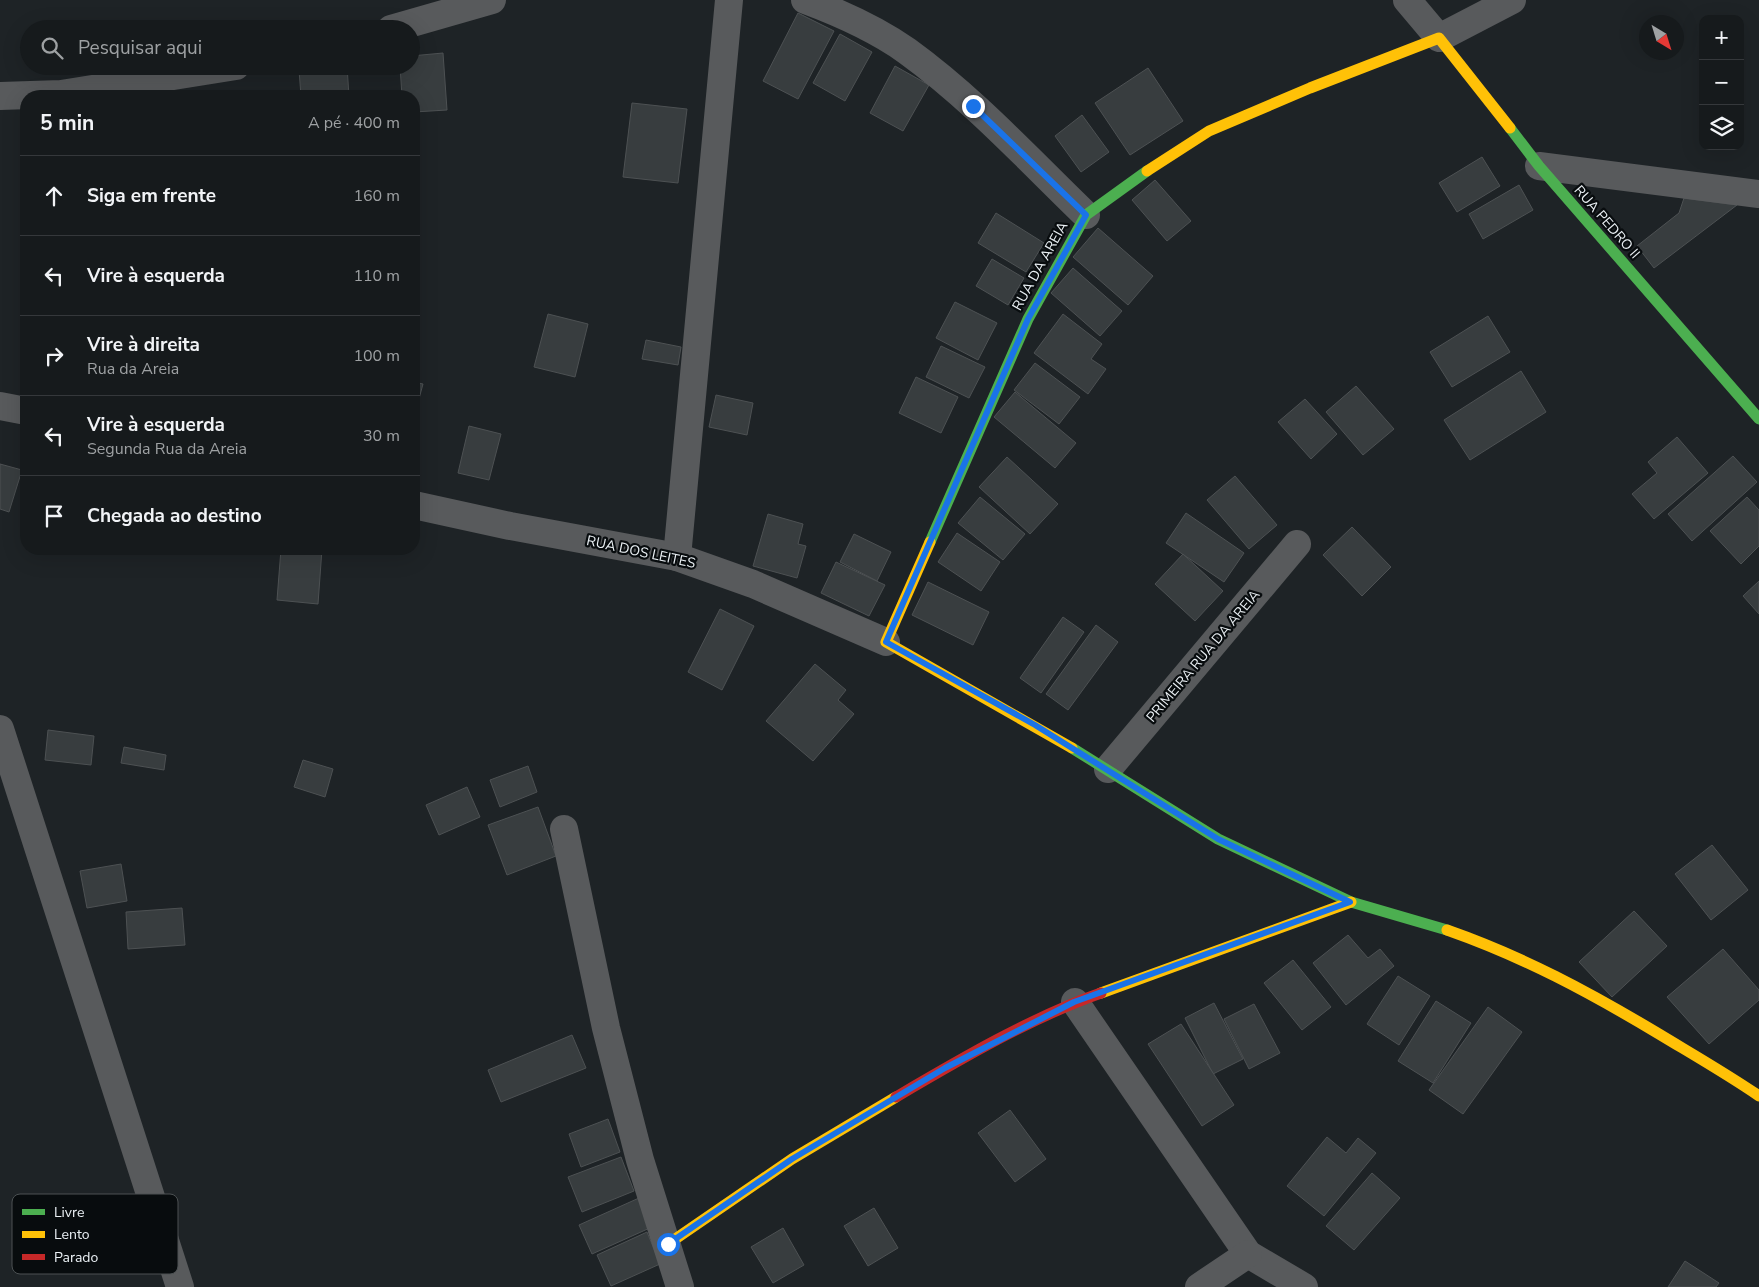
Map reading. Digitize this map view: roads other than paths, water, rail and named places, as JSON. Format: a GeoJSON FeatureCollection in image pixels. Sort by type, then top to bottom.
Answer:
{"type":"FeatureCollection","features":[{"type":"Feature","properties":{"kind":"street"},"geometry":{"type":"LineString","coordinates":[[420,21],[492,0]]}},
{"type":"Feature","properties":{"kind":"street"},"geometry":{"type":"LineString","coordinates":[[677,557],[729,0]]}},
{"type":"Feature","properties":{"kind":"street"},"geometry":{"type":"LineString","coordinates":[[805,0],[845,15],[906,50],[973,106],[1086,215]]}},
{"type":"Feature","properties":{"kind":"street"},"geometry":{"type":"LineString","coordinates":[[1406,0],[1439,38],[1512,0]]}},
{"type":"Feature","properties":{"kind":"street","name":"RUA DA AREIA"},"geometry":{"type":"LineString","coordinates":[[886,642],[1028,319],[1086,215],[1136,178],[1209,131],[1310,88],[1439,38]]}},
{"type":"Feature","properties":{"kind":"street","name":"RUA PEDRO II"},"geometry":{"type":"LineString","coordinates":[[1439,38],[1539,166],[1759,419]]}},
{"type":"Feature","properties":{"kind":"street"},"geometry":{"type":"LineString","coordinates":[[86,90],[180,75]]}},
{"type":"Feature","properties":{"kind":"street"},"geometry":{"type":"LineString","coordinates":[[0,96],[20,95]]}},
{"type":"Feature","properties":{"kind":"street"},"geometry":{"type":"LineString","coordinates":[[1539,166],[1759,194]]}},
{"type":"Feature","properties":{"kind":"street"},"geometry":{"type":"LineString","coordinates":[[0,406],[20,410]]}},
{"type":"Feature","properties":{"kind":"street","name":"RUA DOS LEITES"},"geometry":{"type":"LineString","coordinates":[[420,506],[519,528],[677,557],[753,584],[886,642]]}},
{"type":"Feature","properties":{"kind":"street","name":"PRIMEIRA RUA DA AREIA"},"geometry":{"type":"LineString","coordinates":[[1108,769],[1297,544]]}},
{"type":"Feature","properties":{"kind":"street"},"geometry":{"type":"LineString","coordinates":[[886,642],[1035,725],[1218,839],[1350,902],[1410,918],[1490,945],[1580,987],[1759,1096]]}},
{"type":"Feature","properties":{"kind":"street"},"geometry":{"type":"LineString","coordinates":[[0,729],[150,1194]]}},
{"type":"Feature","properties":{"kind":"street"},"geometry":{"type":"LineString","coordinates":[[564,829],[609,1038],[640,1160],[680,1287]]}},
{"type":"Feature","properties":{"kind":"street"},"geometry":{"type":"LineString","coordinates":[[668,1244],[800,1154],[945,1068],[1074,1002],[1350,902]]}},
{"type":"Feature","properties":{"kind":"street"},"geometry":{"type":"LineString","coordinates":[[1074,1002],[1248,1254],[1304,1287]]}},
{"type":"Feature","properties":{"kind":"street"},"geometry":{"type":"LineString","coordinates":[[1200,1287],[1248,1254]]}},
{"type":"Feature","properties":{"kind":"street"},"geometry":{"type":"LineString","coordinates":[[176,1274],[180,1287]]}}]}
